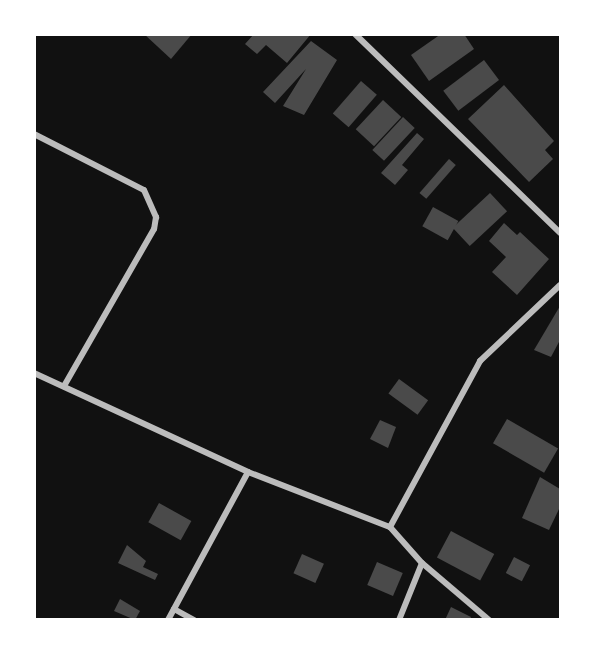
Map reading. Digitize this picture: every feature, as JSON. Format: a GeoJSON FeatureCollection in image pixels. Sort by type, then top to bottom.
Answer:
{"type":"FeatureCollection","features":[{"type":"Feature","properties":{"kind":"street"},"geometry":{"type":"LineString","coordinates":[[354,34],[561,233]]}},
{"type":"Feature","properties":{"kind":"street"},"geometry":{"type":"LineString","coordinates":[[34,134],[144,190],[153,204],[156,217],[154,229],[64,386]]}},
{"type":"Feature","properties":{"kind":"street"},"geometry":{"type":"LineString","coordinates":[[390,527],[480,361],[561,285]]}},
{"type":"Feature","properties":{"kind":"street"},"geometry":{"type":"LineString","coordinates":[[34,373],[248,471],[390,527],[422,563],[489,620]]}},
{"type":"Feature","properties":{"kind":"street"},"geometry":{"type":"LineString","coordinates":[[168,620],[248,471]]}},
{"type":"Feature","properties":{"kind":"street"},"geometry":{"type":"LineString","coordinates":[[399,620],[422,563]]}},
{"type":"Feature","properties":{"kind":"street"},"geometry":{"type":"LineString","coordinates":[[174,609],[194,620]]}},
{"type":"Feature","properties":{"kind":"building"},"geometry":{"type":"Polygon","coordinates":[[[144,34],[192,34],[171,59],[144,34]]]}},
{"type":"Feature","properties":{"kind":"building"},"geometry":{"type":"Polygon","coordinates":[[[254,34],[311,34],[287,63],[266,45],[257,54],[245,44],[254,34]]]}},
{"type":"Feature","properties":{"kind":"building"},"geometry":{"type":"Polygon","coordinates":[[[441,34],[464,34],[474,49],[429,81],[411,55],[441,34]]]}},
{"type":"Feature","properties":{"kind":"building"},"geometry":{"type":"Polygon","coordinates":[[[311,41],[337,60],[304,115],[283,106],[306,69],[275,103],[263,92],[311,41]]]}},
{"type":"Feature","properties":{"kind":"building"},"geometry":{"type":"Polygon","coordinates":[[[484,60],[499,80],[458,111],[443,91],[484,60]]]}},
{"type":"Feature","properties":{"kind":"building"},"geometry":{"type":"Polygon","coordinates":[[[361,81],[377,95],[349,127],[333,113],[361,81]]]}},
{"type":"Feature","properties":{"kind":"building"},"geometry":{"type":"Polygon","coordinates":[[[504,85],[554,141],[545,150],[553,159],[529,182],[468,119],[504,85]]]}},
{"type":"Feature","properties":{"kind":"building"},"geometry":{"type":"Polygon","coordinates":[[[383,100],[401,117],[374,146],[356,129],[383,100]]]}},
{"type":"Feature","properties":{"kind":"building"},"geometry":{"type":"Polygon","coordinates":[[[403,117],[415,128],[384,161],[372,150],[403,117]]]}},
{"type":"Feature","properties":{"kind":"building"},"geometry":{"type":"Polygon","coordinates":[[[417,133],[424,139],[402,165],[408,170],[395,185],[381,173],[417,133]]]}},
{"type":"Feature","properties":{"kind":"building"},"geometry":{"type":"Polygon","coordinates":[[[449,159],[456,165],[426,199],[419,193],[449,159]]]}},
{"type":"Feature","properties":{"kind":"building"},"geometry":{"type":"Polygon","coordinates":[[[490,193],[507,211],[470,246],[453,228],[490,193]]]}},
{"type":"Feature","properties":{"kind":"building"},"geometry":{"type":"Polygon","coordinates":[[[433,207],[458,221],[448,240],[422,226],[433,207]]]}},
{"type":"Feature","properties":{"kind":"building"},"geometry":{"type":"Polygon","coordinates":[[[504,223],[517,235],[520,232],[549,259],[517,295],[492,272],[506,257],[489,241],[504,223]]]}},
{"type":"Feature","properties":{"kind":"building"},"geometry":{"type":"Polygon","coordinates":[[[560,306],[560,340],[551,357],[534,350],[560,306]]]}},
{"type":"Feature","properties":{"kind":"building"},"geometry":{"type":"Polygon","coordinates":[[[399,379],[428,400],[418,415],[388,394],[399,379]]]}},
{"type":"Feature","properties":{"kind":"building"},"geometry":{"type":"Polygon","coordinates":[[[507,419],[558,448],[544,473],[493,443],[507,419]]]}},
{"type":"Feature","properties":{"kind":"building"},"geometry":{"type":"Polygon","coordinates":[[[380,420],[396,427],[388,448],[370,439],[380,420]]]}},
{"type":"Feature","properties":{"kind":"building"},"geometry":{"type":"Polygon","coordinates":[[[540,477],[560,489],[560,507],[549,530],[522,518],[540,477]]]}},
{"type":"Feature","properties":{"kind":"building"},"geometry":{"type":"Polygon","coordinates":[[[159,503],[191,521],[181,540],[148,522],[159,503]]]}},
{"type":"Feature","properties":{"kind":"building"},"geometry":{"type":"Polygon","coordinates":[[[451,531],[494,554],[480,580],[437,557],[451,531]]]}},
{"type":"Feature","properties":{"kind":"building"},"geometry":{"type":"Polygon","coordinates":[[[127,545],[146,561],[143,567],[158,574],[155,580],[118,563],[127,545]]]}},
{"type":"Feature","properties":{"kind":"building"},"geometry":{"type":"Polygon","coordinates":[[[302,554],[324,564],[315,583],[293,573],[302,554]]]}},
{"type":"Feature","properties":{"kind":"building"},"geometry":{"type":"Polygon","coordinates":[[[514,557],[530,565],[522,581],[506,573],[514,557]]]}},
{"type":"Feature","properties":{"kind":"building"},"geometry":{"type":"Polygon","coordinates":[[[377,562],[403,573],[393,596],[367,585],[377,562]]]}},
{"type":"Feature","properties":{"kind":"building"},"geometry":{"type":"Polygon","coordinates":[[[120,599],[140,611],[135,620],[114,611],[120,599]]]}},
{"type":"Feature","properties":{"kind":"building"},"geometry":{"type":"Polygon","coordinates":[[[451,607],[471,617],[470,620],[445,620],[451,607]]]}}]}
